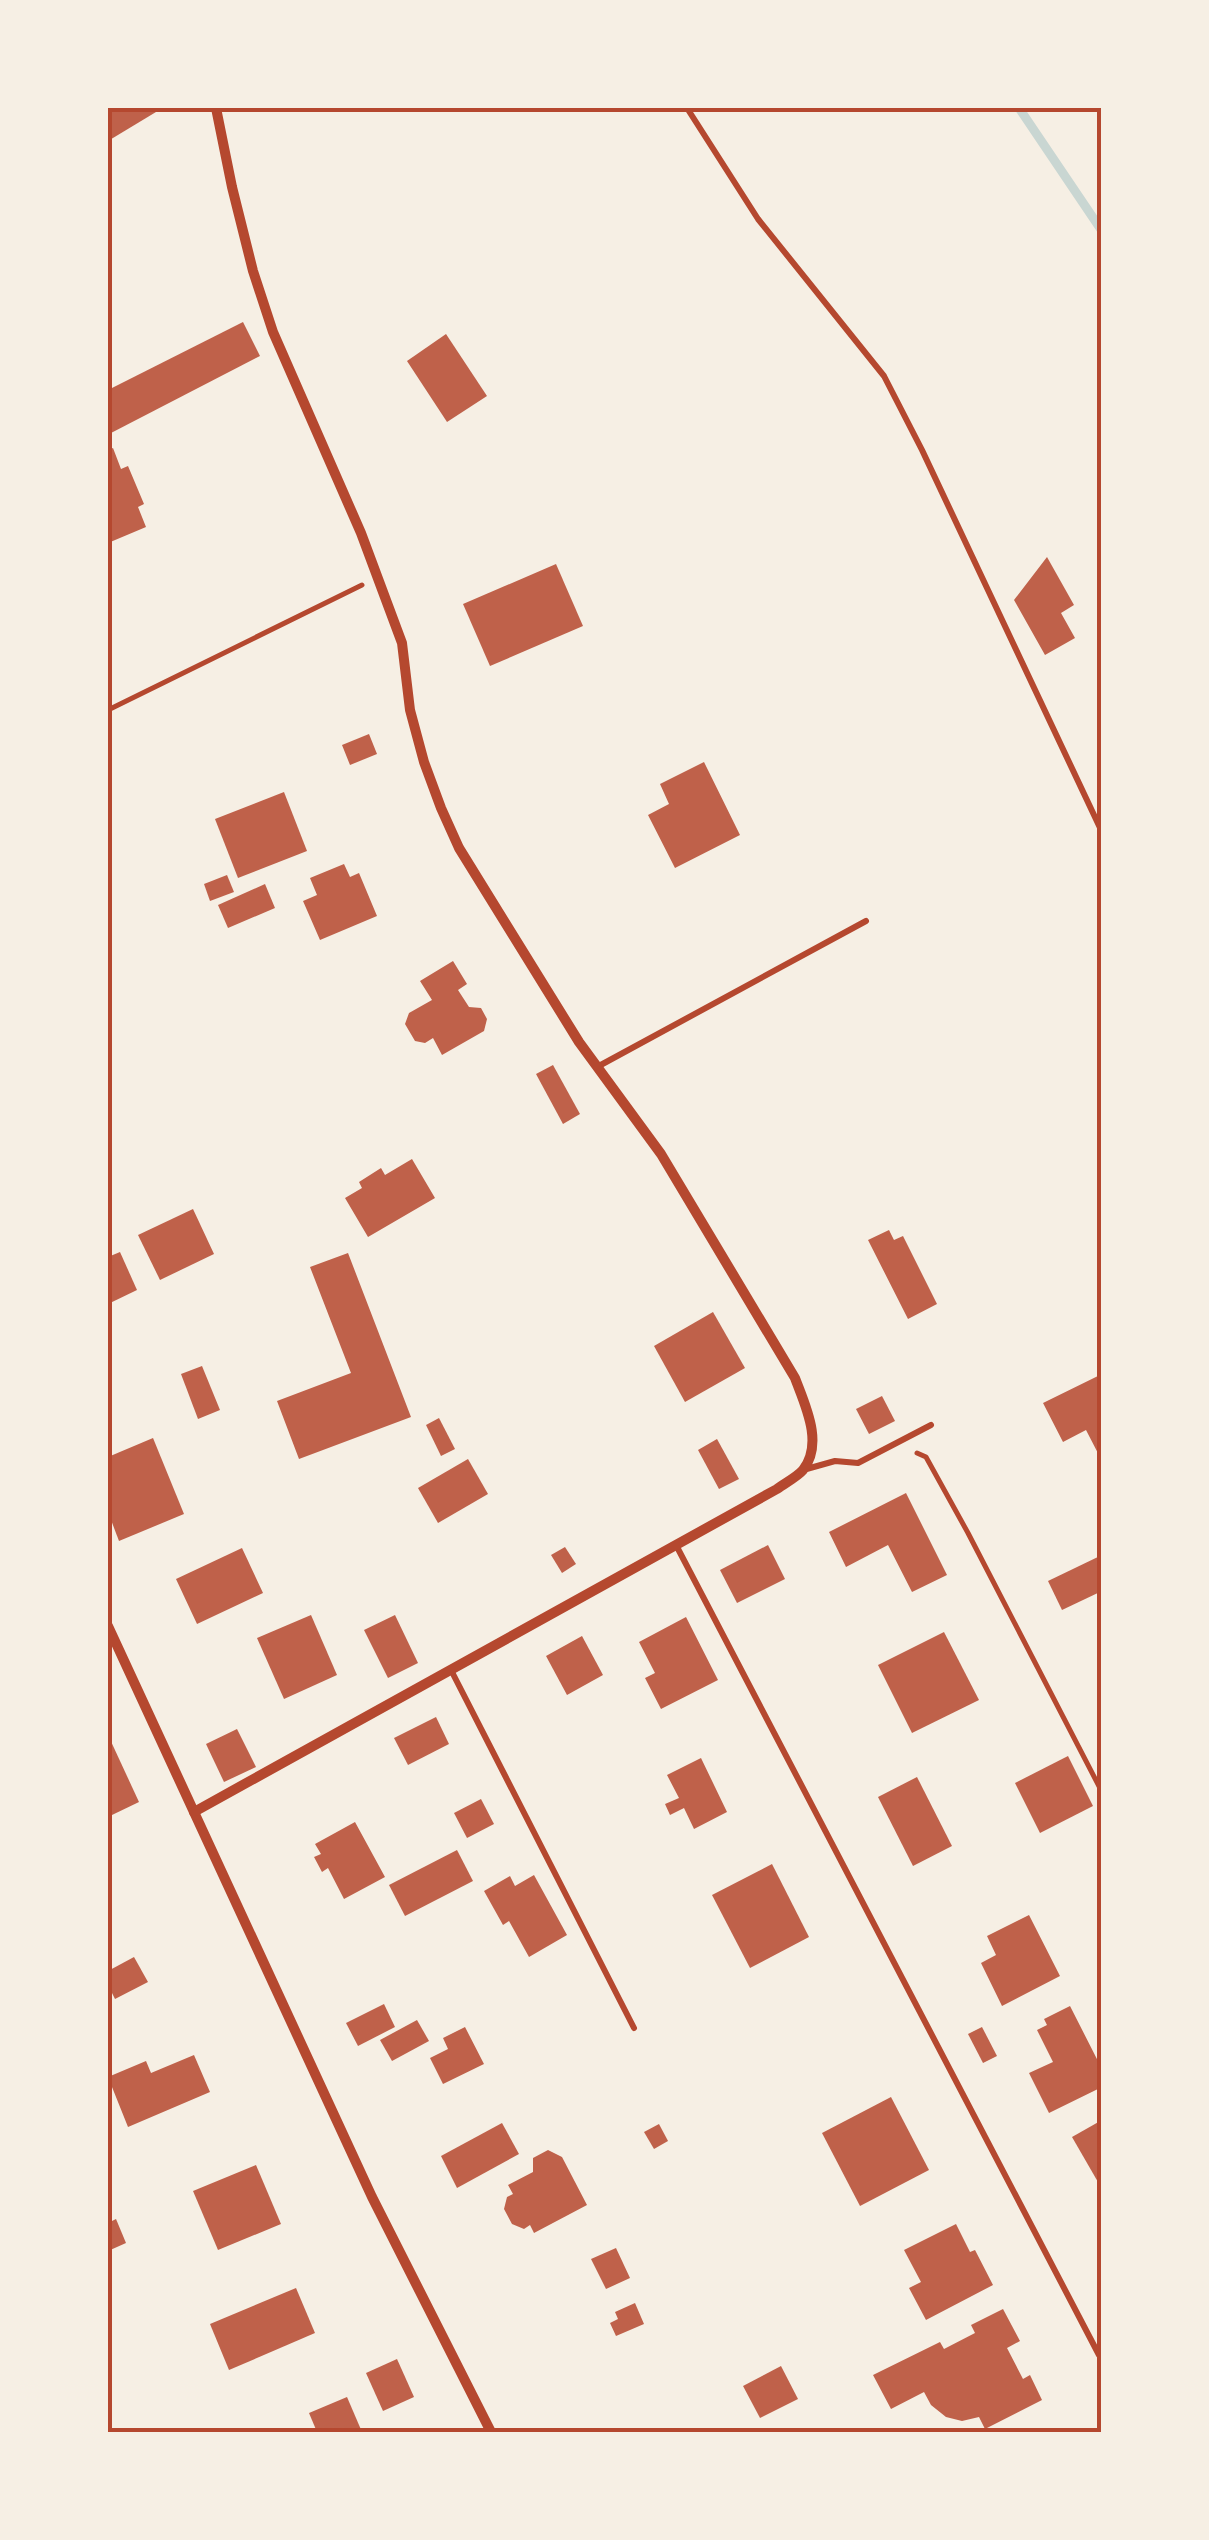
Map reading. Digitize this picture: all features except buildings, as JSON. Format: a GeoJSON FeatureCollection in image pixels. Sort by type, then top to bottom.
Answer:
{"type":"FeatureCollection","features":[{"type":"Feature","properties":{"kind":"street"},"geometry":{"type":"LineString","coordinates":[[194,1812],[777,1489],[803,1470],[813,1445],[809,1416],[796,1378],[661,1154],[579,1042],[459,848],[441,808],[410,710],[402,643],[361,534],[273,332],[253,270],[216,108]]}},
{"type":"Feature","properties":{"kind":"street"},"geometry":{"type":"LineString","coordinates":[[108,1626],[372,2197],[491,2432]]}},
{"type":"Feature","properties":{"kind":"lane"},"geometry":{"type":"LineString","coordinates":[[687,108],[758,219],[884,376],[1102,832]]}},
{"type":"Feature","properties":{"kind":"lane"},"geometry":{"type":"LineString","coordinates":[[597,1067],[866,921]]}},
{"type":"Feature","properties":{"kind":"lane"},"geometry":{"type":"LineString","coordinates":[[803,1470],[834,1461],[858,1464],[931,1426]]}},
{"type":"Feature","properties":{"kind":"lane"},"geometry":{"type":"LineString","coordinates":[[676,1546],[1100,2355]]}},
{"type":"Feature","properties":{"kind":"lane"},"geometry":{"type":"LineString","coordinates":[[451,1670],[634,2028]]}},
{"type":"Feature","properties":{"kind":"path"},"geometry":{"type":"LineString","coordinates":[[108,710],[378,577]]}},
{"type":"Feature","properties":{"kind":"path"},"geometry":{"type":"LineString","coordinates":[[896,1443],[926,1457],[1102,1792]]}},
{"type":"Feature","properties":{"kind":"waterway"},"geometry":{"type":"LineString","coordinates":[[1019,108],[1102,231]]}}]}
